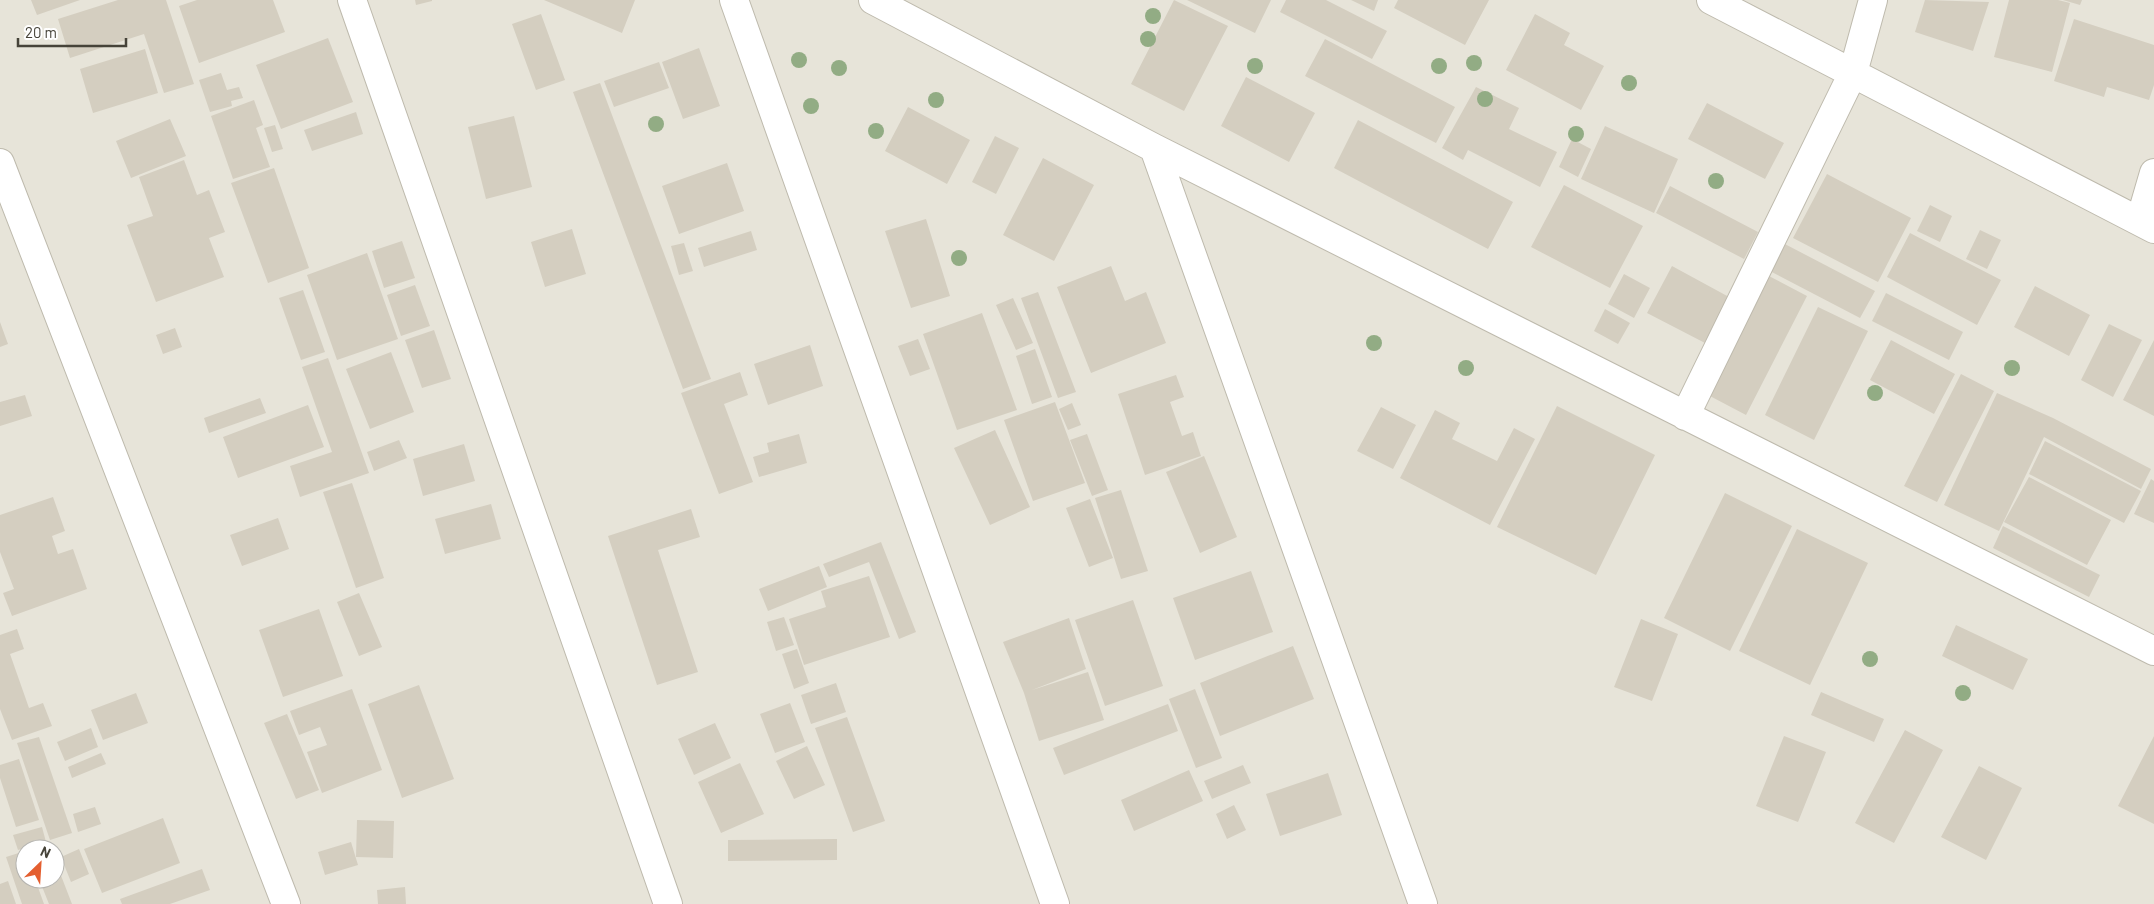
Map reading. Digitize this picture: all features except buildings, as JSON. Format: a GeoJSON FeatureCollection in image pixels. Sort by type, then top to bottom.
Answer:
{"type":"FeatureCollection","features":[{"type":"Feature","properties":{"kind":"street"},"geometry":{"type":"LineString","coordinates":[[352,0],[668,904]]}},
{"type":"Feature","properties":{"kind":"street"},"geometry":{"type":"LineString","coordinates":[[734,0],[1055,904]]}},
{"type":"Feature","properties":{"kind":"street"},"geometry":{"type":"LineString","coordinates":[[873,0],[1154,148],[2154,651]]}},
{"type":"Feature","properties":{"kind":"street"},"geometry":{"type":"LineString","coordinates":[[1711,0],[2147,225],[2154,173]]}},
{"type":"Feature","properties":{"kind":"street"},"geometry":{"type":"LineString","coordinates":[[1685,416],[1853,73],[1873,0]]}},
{"type":"Feature","properties":{"kind":"street"},"geometry":{"type":"LineString","coordinates":[[1154,148],[1423,904]]}},
{"type":"Feature","properties":{"kind":"street"},"geometry":{"type":"LineString","coordinates":[[0,163],[286,904]]}},
{"type":"Feature","properties":{"kind":"shaded area"},"geometry":{"type":"Polygon","coordinates":[[[0,0],[2154,0],[2154,904],[0,904],[0,0]]]}}]}
